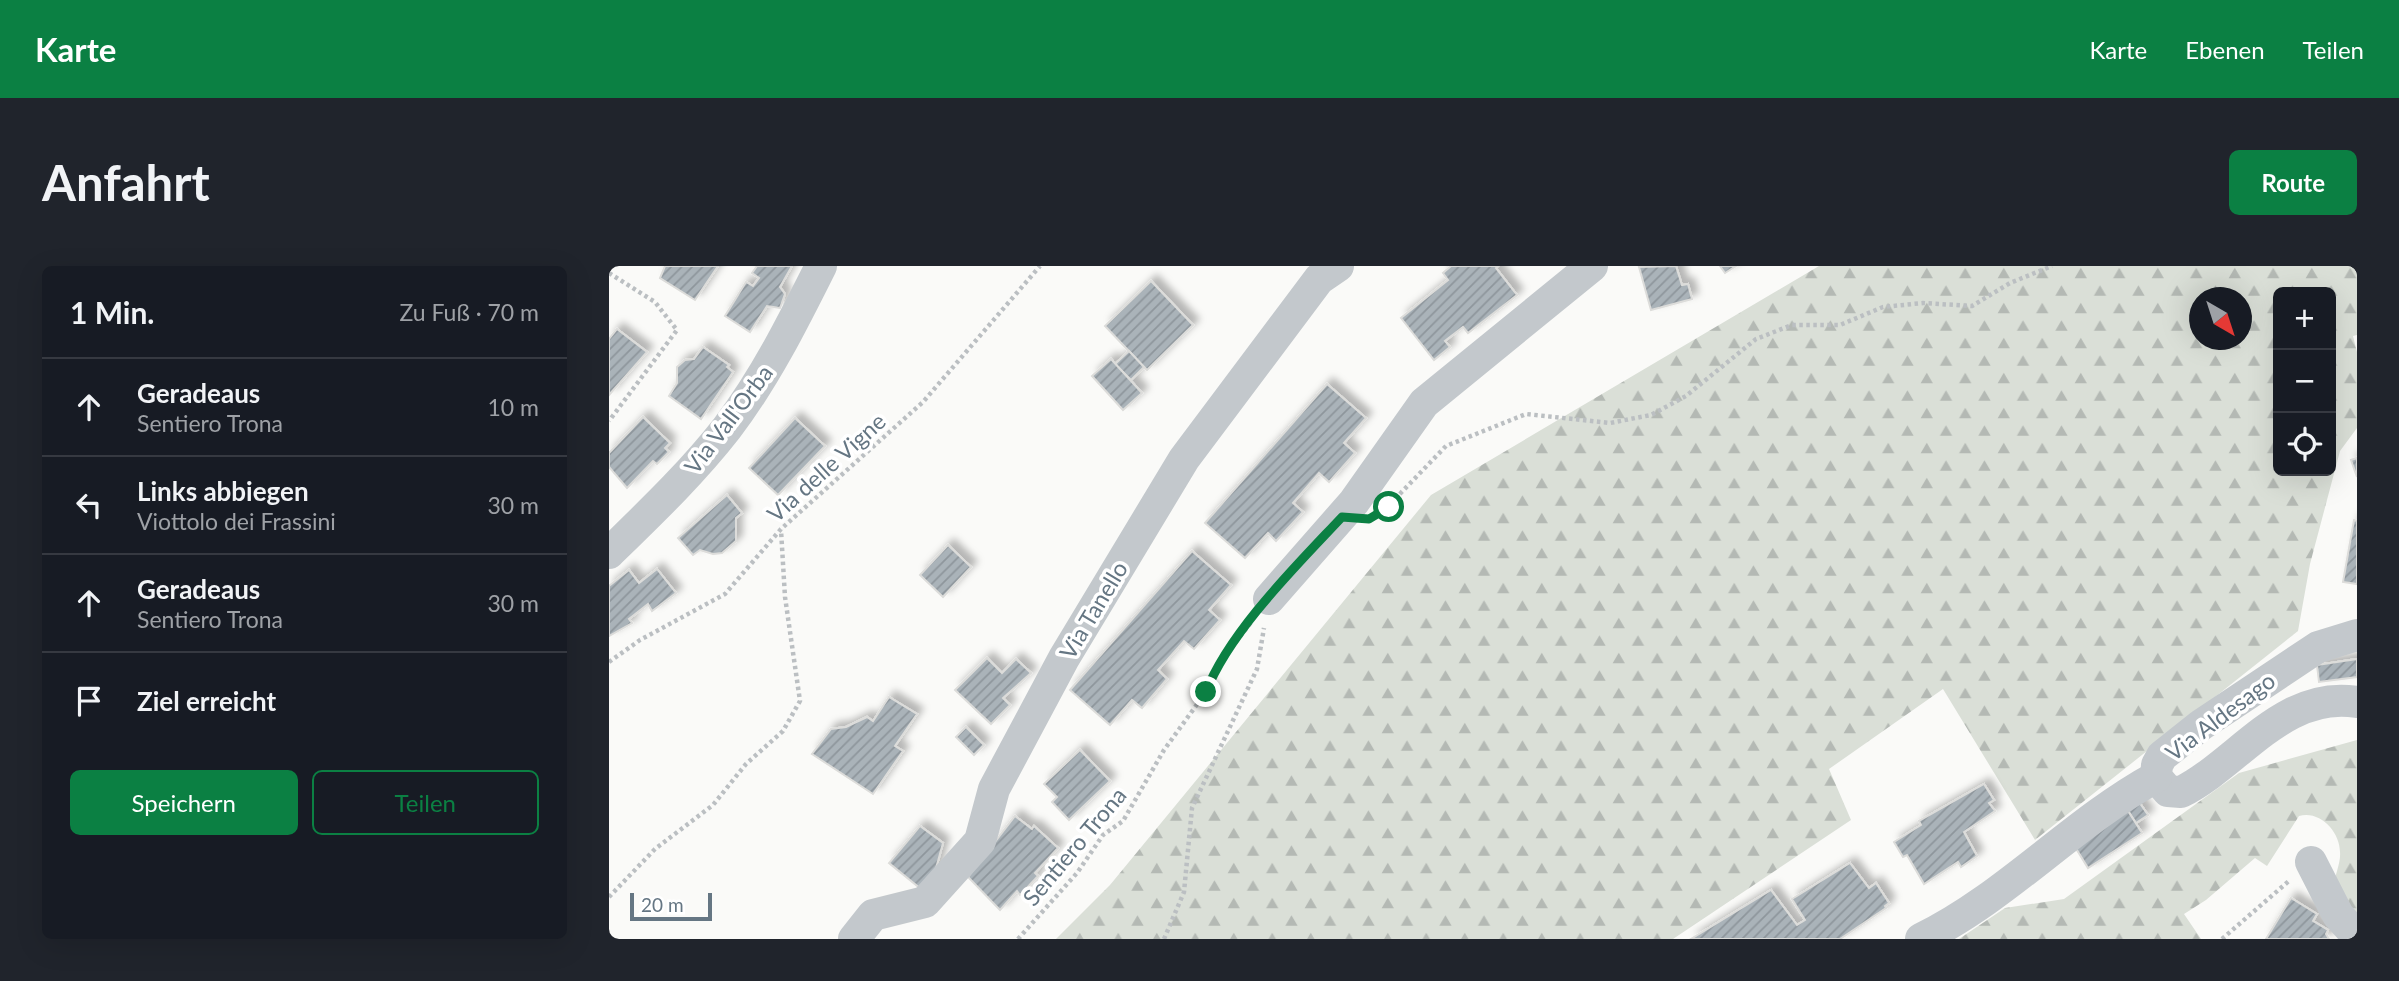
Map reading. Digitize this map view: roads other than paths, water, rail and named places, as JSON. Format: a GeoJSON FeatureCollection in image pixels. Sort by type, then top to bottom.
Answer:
{"type":"FeatureCollection","features":[{"type":"Feature","properties":{"kind":"street","name":"Via Vall'Orba"},"geometry":{"type":"LineString","coordinates":[[609,552],[664,499],[727,428],[766,371],[821,266]]}},
{"type":"Feature","properties":{"kind":"street","name":"Via Tanello"},"geometry":{"type":"LineString","coordinates":[[854,939],[873,915],[925,902],[980,841],[994,789],[1019,741],[1064,658],[1184,459],[1319,279],[1338,266]]}},
{"type":"Feature","properties":{"kind":"street"},"geometry":{"type":"LineString","coordinates":[[1269,599],[1354,502],[1424,402],[1592,266]]}},
{"type":"Feature","properties":{"kind":"street","name":"Via Aldesago"},"geometry":{"type":"LineString","coordinates":[[2357,635],[2318,647],[2201,725],[2162,756],[2157,765],[2156,777],[2168,791],[2181,792],[2284,718],[2322,703],[2357,702]]}},
{"type":"Feature","properties":{"kind":"street"},"geometry":{"type":"LineString","coordinates":[[1920,939],[1970,912],[2095,814],[2156,777]]}},
{"type":"Feature","properties":{"kind":"street"},"geometry":{"type":"LineString","coordinates":[[2311,862],[2338,915],[2357,936]]}}]}
